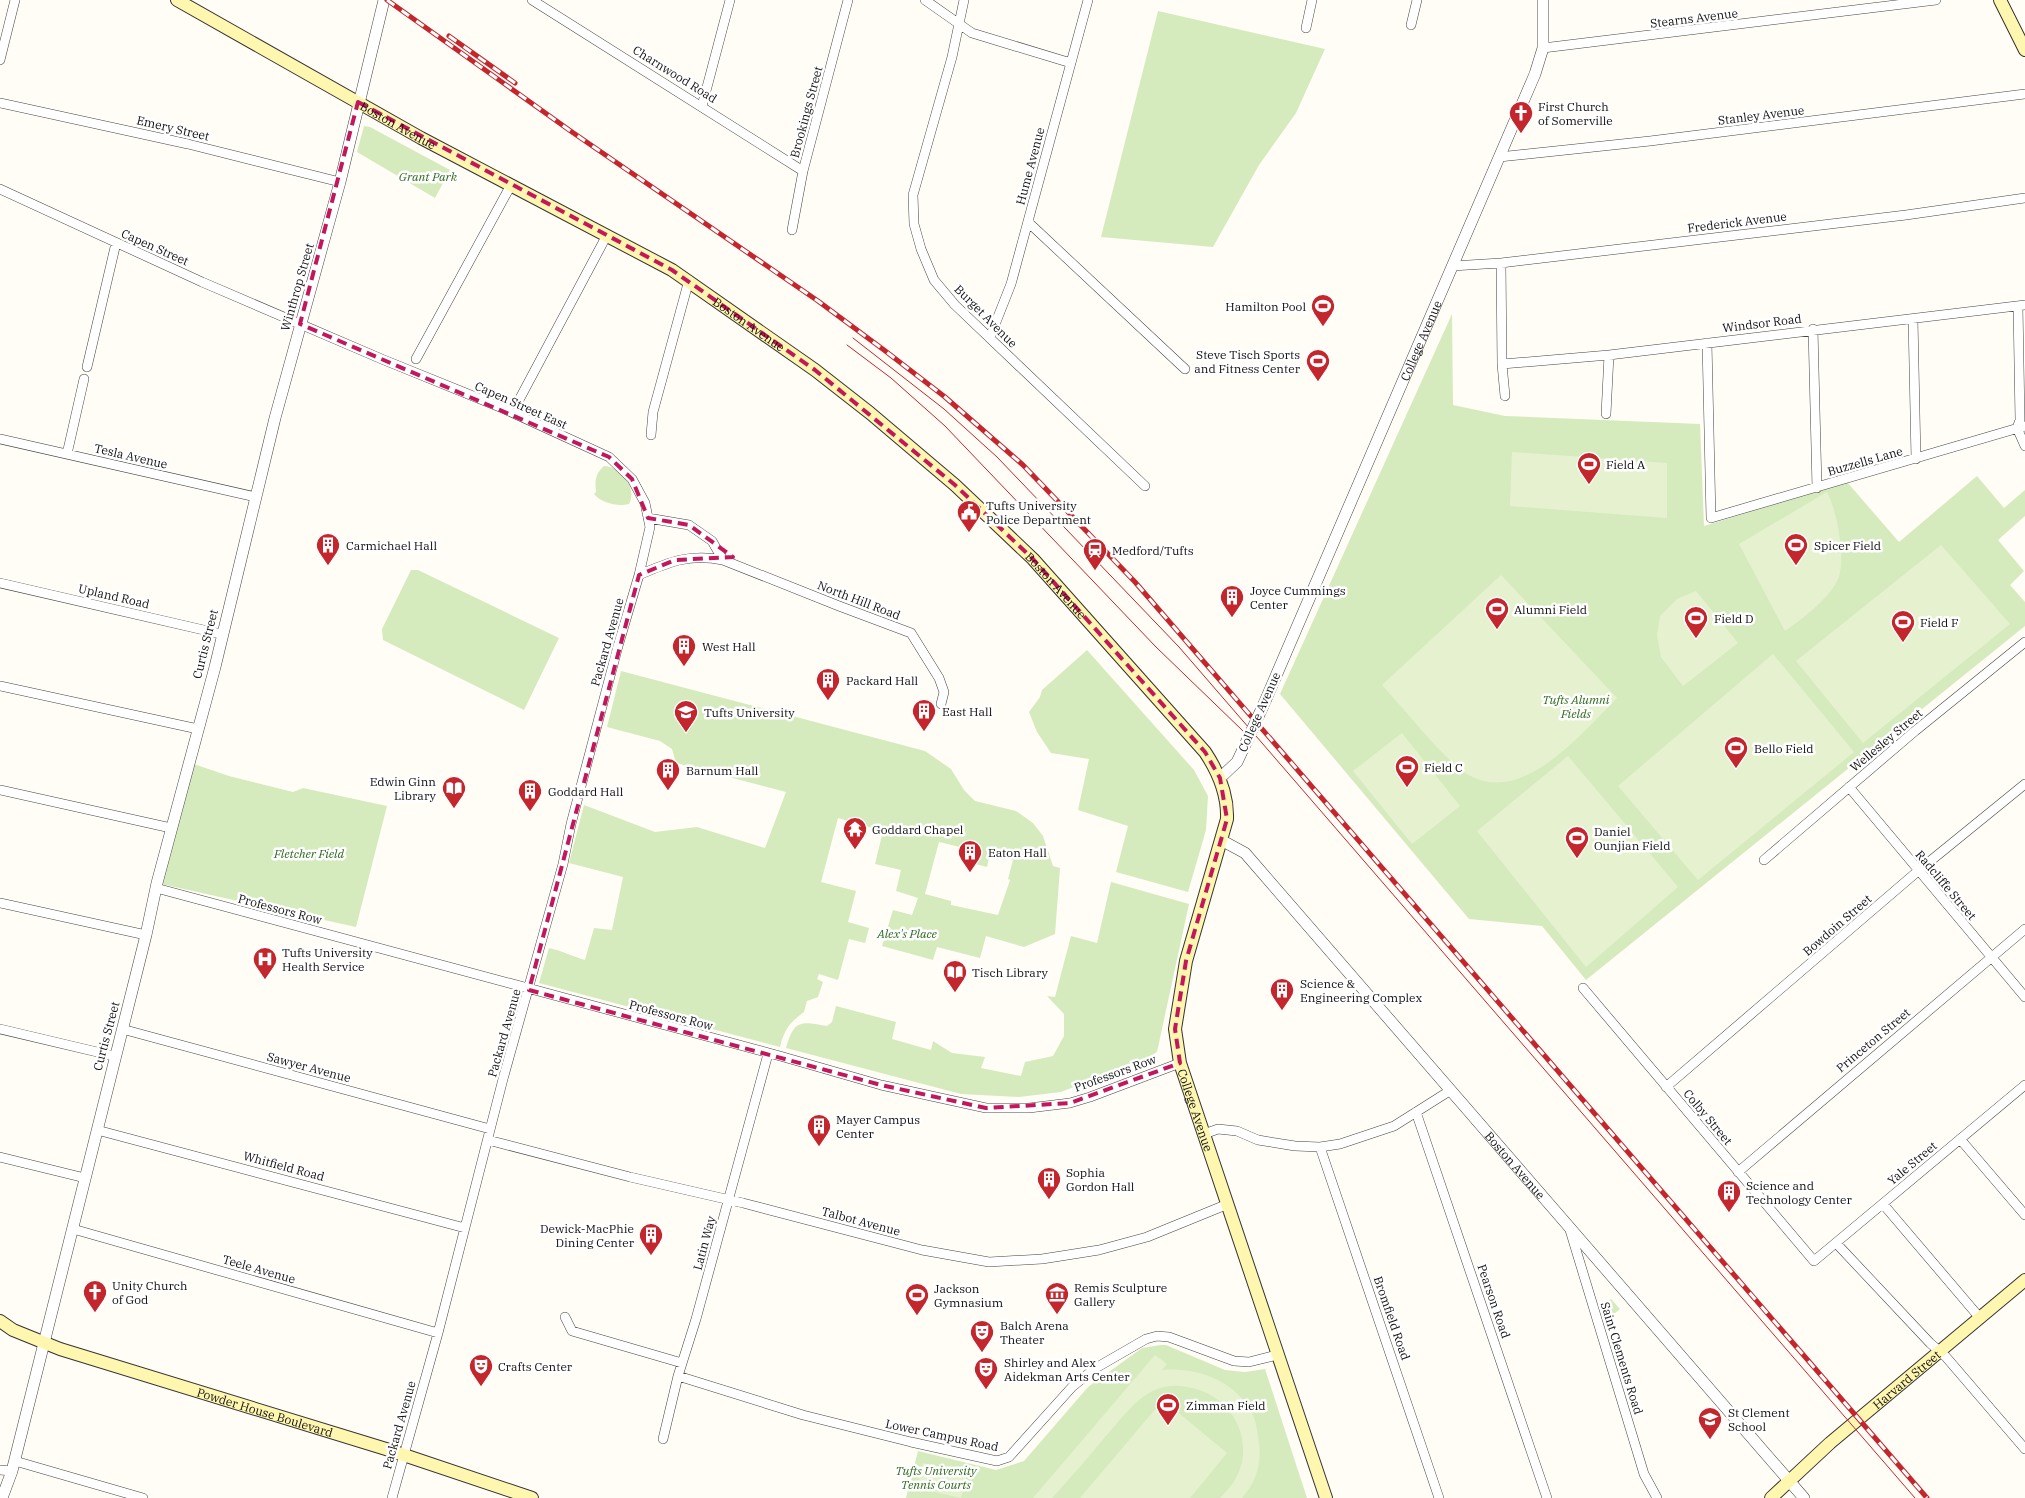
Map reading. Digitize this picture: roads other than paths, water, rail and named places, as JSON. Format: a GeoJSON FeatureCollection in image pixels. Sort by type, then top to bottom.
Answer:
{"type":"FeatureCollection","features":[{"type":"Feature","properties":{"kind":"main road","name":"Boston Avenue"},"geometry":{"type":"LineString","coordinates":[[177,0],[421,138],[689,280],[815,370],[854,400],[983,510],[1033,559],[1206,752],[1220,778]]}},
{"type":"Feature","properties":{"kind":"main road"},"geometry":{"type":"LineString","coordinates":[[2000,0],[2025,50]]}},
{"type":"Feature","properties":{"kind":"main road","name":"College Avenue"},"geometry":{"type":"LineString","coordinates":[[1220,778],[1227,807],[1226,824],[1186,961],[1175,1029],[1180,1063],[1326,1498]]}},
{"type":"Feature","properties":{"kind":"main road","name":"Harvard Street"},"geometry":{"type":"LineString","coordinates":[[1771,1498],[1830,1442],[2025,1280]]}},
{"type":"Feature","properties":{"kind":"main road","name":"Powder House Boulevard"},"geometry":{"type":"LineString","coordinates":[[0,1321],[13,1330],[45,1343],[229,1402],[404,1455],[532,1498]]}},
{"type":"Feature","properties":{"kind":"street"},"geometry":{"type":"LineString","coordinates":[[0,60],[15,0]]}},
{"type":"Feature","properties":{"kind":"street","name":"Charnwood Road"},"geometry":{"type":"LineString","coordinates":[[532,0],[804,171]]}},
{"type":"Feature","properties":{"kind":"street"},"geometry":{"type":"LineString","coordinates":[[702,106],[730,0]]}},
{"type":"Feature","properties":{"kind":"street","name":"Brookings Street"},"geometry":{"type":"LineString","coordinates":[[792,230],[804,171],[848,0]]}},
{"type":"Feature","properties":{"kind":"street"},"geometry":{"type":"LineString","coordinates":[[925,0],[972,33],[1071,63]]}},
{"type":"Feature","properties":{"kind":"street","name":"Burget Avenue"},"geometry":{"type":"LineString","coordinates":[[964,0],[952,57],[913,195],[912,211],[921,250],[934,280],[955,305],[990,337],[1052,400],[1145,486]]}},
{"type":"Feature","properties":{"kind":"street","name":"Hume Avenue"},"geometry":{"type":"LineString","coordinates":[[990,337],[1011,284],[1088,0]]}},
{"type":"Feature","properties":{"kind":"street"},"geometry":{"type":"LineString","coordinates":[[1306,28],[1312,0]]}},
{"type":"Feature","properties":{"kind":"street"},"geometry":{"type":"LineString","coordinates":[[1412,25],[1417,0]]}},
{"type":"Feature","properties":{"kind":"street","name":"College Avenue"},"geometry":{"type":"LineString","coordinates":[[1220,778],[1237,762],[1263,706],[1535,74],[1543,48],[1543,0]]}},
{"type":"Feature","properties":{"kind":"street","name":"Stearns Avenue"},"geometry":{"type":"LineString","coordinates":[[1543,48],[1936,0]]}},
{"type":"Feature","properties":{"kind":"street","name":"Winthrop Street"},"geometry":{"type":"LineString","coordinates":[[235,581],[300,324],[340,182],[383,3]]}},
{"type":"Feature","properties":{"kind":"street","name":"Stanley Avenue"},"geometry":{"type":"LineString","coordinates":[[1499,157],[1650,141],[2025,94]]}},
{"type":"Feature","properties":{"kind":"street","name":"Emery Street"},"geometry":{"type":"LineString","coordinates":[[0,103],[188,144],[340,182]]}},
{"type":"Feature","properties":{"kind":"street"},"geometry":{"type":"LineString","coordinates":[[416,359],[511,185]]}},
{"type":"Feature","properties":{"kind":"street","name":"Capen Street"},"geometry":{"type":"LineString","coordinates":[[0,189],[116,243],[300,324]]}},
{"type":"Feature","properties":{"kind":"street","name":"Frederick Avenue"},"geometry":{"type":"LineString","coordinates":[[1452,266],[1501,263],[1906,215],[2025,198]]}},
{"type":"Feature","properties":{"kind":"street"},"geometry":{"type":"LineString","coordinates":[[1028,222],[1185,369]]}},
{"type":"Feature","properties":{"kind":"street"},"geometry":{"type":"LineString","coordinates":[[519,400],[607,235]]}},
{"type":"Feature","properties":{"kind":"street"},"geometry":{"type":"LineString","coordinates":[[86,367],[116,243]]}},
{"type":"Feature","properties":{"kind":"street"},"geometry":{"type":"LineString","coordinates":[[1501,263],[1502,364],[1505,396]]}},
{"type":"Feature","properties":{"kind":"street"},"geometry":{"type":"LineString","coordinates":[[651,435],[653,412],[689,280]]}},
{"type":"Feature","properties":{"kind":"street"},"geometry":{"type":"LineString","coordinates":[[2022,305],[2020,420],[2025,446]]}},
{"type":"Feature","properties":{"kind":"street","name":"Windsor Road"},"geometry":{"type":"LineString","coordinates":[[1502,364],[1609,355],[2022,305]]}},
{"type":"Feature","properties":{"kind":"street"},"geometry":{"type":"LineString","coordinates":[[1913,319],[1916,458]]}},
{"type":"Feature","properties":{"kind":"street","name":"Capen Street East"},"geometry":{"type":"LineString","coordinates":[[300,324],[500,407],[609,457],[632,479],[645,503],[650,527],[639,575]]}},
{"type":"Feature","properties":{"kind":"street"},"geometry":{"type":"LineString","coordinates":[[1813,329],[1817,488]]}},
{"type":"Feature","properties":{"kind":"street","name":"Buzzells Lane"},"geometry":{"type":"LineString","coordinates":[[1707,343],[1711,518],[2021,427]]}},
{"type":"Feature","properties":{"kind":"street"},"geometry":{"type":"LineString","coordinates":[[1606,414],[1609,355]]}},
{"type":"Feature","properties":{"kind":"street"},"geometry":{"type":"LineString","coordinates":[[67,454],[84,379]]}},
{"type":"Feature","properties":{"kind":"street","name":"Tesla Avenue"},"geometry":{"type":"LineString","coordinates":[[0,439],[256,497]]}},
{"type":"Feature","properties":{"kind":"street"},"geometry":{"type":"LineString","coordinates":[[648,518],[689,525],[712,541],[723,560]]}},
{"type":"Feature","properties":{"kind":"street","name":"North Hill Road"},"geometry":{"type":"LineString","coordinates":[[639,575],[684,558],[709,557],[723,560],[911,633],[939,678],[944,692],[941,704]]}},
{"type":"Feature","properties":{"kind":"street","name":"Packard Avenue"},"geometry":{"type":"LineString","coordinates":[[392,1498],[529,990],[614,660],[639,575]]}},
{"type":"Feature","properties":{"kind":"street","name":"Curtis Street"},"geometry":{"type":"LineString","coordinates":[[2,1498],[14,1466],[114,1056],[235,581]]}},
{"type":"Feature","properties":{"kind":"street","name":"Upland Road"},"geometry":{"type":"LineString","coordinates":[[0,583],[222,634]]}},
{"type":"Feature","properties":{"kind":"street","name":"Wellesley Street"},"geometry":{"type":"LineString","coordinates":[[1764,860],[2025,642]]}},
{"type":"Feature","properties":{"kind":"street"},"geometry":{"type":"LineString","coordinates":[[0,686],[198,729]]}},
{"type":"Feature","properties":{"kind":"street","name":"Bowdoin Street"},"geometry":{"type":"LineString","coordinates":[[1666,1087],[1918,871],[2025,784]]}},
{"type":"Feature","properties":{"kind":"street","name":"Radcliffe Street"},"geometry":{"type":"LineString","coordinates":[[1850,787],[1918,871],[2025,997]]}},
{"type":"Feature","properties":{"kind":"street"},"geometry":{"type":"LineString","coordinates":[[0,790],[171,828]]}},
{"type":"Feature","properties":{"kind":"street","name":"Boston Avenue"},"geometry":{"type":"LineString","coordinates":[[1221,840],[1245,853],[1804,1498]]}},
{"type":"Feature","properties":{"kind":"street","name":"Professors Row"},"geometry":{"type":"LineString","coordinates":[[156,888],[881,1085],[986,1108],[1028,1108],[1070,1103],[1180,1063]]}},
{"type":"Feature","properties":{"kind":"street"},"geometry":{"type":"LineString","coordinates":[[0,904],[146,935]]}},
{"type":"Feature","properties":{"kind":"street","name":"Princeton Street"},"geometry":{"type":"LineString","coordinates":[[1738,1172],[2025,929]]}},
{"type":"Feature","properties":{"kind":"street","name":"Colby Street"},"geometry":{"type":"LineString","coordinates":[[1583,988],[1814,1261]]}},
{"type":"Feature","properties":{"kind":"street"},"geometry":{"type":"LineString","coordinates":[[0,1029],[114,1056]]}},
{"type":"Feature","properties":{"kind":"street","name":"Sawyer Avenue"},"geometry":{"type":"LineString","coordinates":[[122,1029],[490,1129]]}},
{"type":"Feature","properties":{"kind":"street","name":"Latin Way"},"geometry":{"type":"LineString","coordinates":[[663,1440],[678,1376],[729,1200],[768,1054]]}},
{"type":"Feature","properties":{"kind":"street","name":"Yale Street"},"geometry":{"type":"LineString","coordinates":[[1814,1261],[2025,1085]]}},
{"type":"Feature","properties":{"kind":"street"},"geometry":{"type":"LineString","coordinates":[[1204,1134],[1218,1129],[1237,1131],[1258,1140],[1294,1146],[1320,1147],[1340,1144],[1394,1126],[1452,1090]]}},
{"type":"Feature","properties":{"kind":"street","name":"Pearson Road"},"geometry":{"type":"LineString","coordinates":[[1416,1112],[1547,1498]]}},
{"type":"Feature","properties":{"kind":"street","name":"Whitfield Road"},"geometry":{"type":"LineString","coordinates":[[97,1130],[465,1228]]}},
{"type":"Feature","properties":{"kind":"street"},"geometry":{"type":"LineString","coordinates":[[1960,1139],[2025,1215]]}},
{"type":"Feature","properties":{"kind":"street","name":"Talbot Avenue"},"geometry":{"type":"LineString","coordinates":[[488,1140],[922,1250],[989,1262],[1042,1259],[1099,1250],[1147,1237],[1228,1204]]}},
{"type":"Feature","properties":{"kind":"street","name":"Bromfield Road"},"geometry":{"type":"LineString","coordinates":[[1320,1147],[1439,1498]]}},
{"type":"Feature","properties":{"kind":"street"},"geometry":{"type":"LineString","coordinates":[[0,1157],[84,1178]]}},
{"type":"Feature","properties":{"kind":"street"},"geometry":{"type":"LineString","coordinates":[[1883,1204],[1980,1318]]}},
{"type":"Feature","properties":{"kind":"street","name":"Saint Clements Road"},"geometry":{"type":"LineString","coordinates":[[1568,1224],[1644,1474],[1657,1498]]}},
{"type":"Feature","properties":{"kind":"street","name":"Teele Avenue"},"geometry":{"type":"LineString","coordinates":[[73,1229],[438,1333]]}},
{"type":"Feature","properties":{"kind":"street"},"geometry":{"type":"LineString","coordinates":[[1836,1242],[1939,1351],[2025,1449]]}},
{"type":"Feature","properties":{"kind":"street"},"geometry":{"type":"LineString","coordinates":[[565,1317],[572,1331],[682,1363]]}},
{"type":"Feature","properties":{"kind":"street","name":"Lower Campus Road"},"geometry":{"type":"LineString","coordinates":[[678,1376],[803,1415],[910,1442],[997,1461],[1009,1457],[1072,1387],[1094,1369],[1146,1339],[1157,1336],[1169,1337],[1234,1361],[1249,1362],[1277,1354]]}},
{"type":"Feature","properties":{"kind":"street"},"geometry":{"type":"LineString","coordinates":[[0,1470],[14,1466],[143,1498]]}},
{"type":"Feature","properties":{"kind":"tram line"},"geometry":{"type":"LineString","coordinates":[[853,338],[944,409],[997,457],[1179,647],[1915,1498]]}},
{"type":"Feature","properties":{"kind":"tram line"},"geometry":{"type":"LineString","coordinates":[[847,345],[891,378],[945,426],[1156,647],[1243,731]]}},
{"type":"Feature","properties":{"kind":"railway"},"geometry":{"type":"LineString","coordinates":[[387,0],[572,132],[818,301],[945,397],[1023,465],[1135,582],[1927,1498]]}},
{"type":"Feature","properties":{"kind":"railway"},"geometry":{"type":"LineString","coordinates":[[449,36],[515,83]]}},
{"type":"Feature","properties":{"kind":"place","name":"First Church of Somerville"},"geometry":{"type":"Point","coordinates":[1521,134]}},
{"type":"Feature","properties":{"kind":"place","name":"Hamilton Pool"},"geometry":{"type":"Point","coordinates":[1323,327]}},
{"type":"Feature","properties":{"kind":"place","name":"Steve Tisch Sports and Fitness Center"},"geometry":{"type":"Point","coordinates":[1318,382]}},
{"type":"Feature","properties":{"kind":"place","name":"Field A"},"geometry":{"type":"Point","coordinates":[1589,485]}},
{"type":"Feature","properties":{"kind":"place","name":"Tufts University Police Department"},"geometry":{"type":"Point","coordinates":[969,533]}},
{"type":"Feature","properties":{"kind":"place","name":"Carmichael Hall"},"geometry":{"type":"Point","coordinates":[328,566]}},
{"type":"Feature","properties":{"kind":"place","name":"Spicer Field"},"geometry":{"type":"Point","coordinates":[1796,566]}},
{"type":"Feature","properties":{"kind":"place","name":"Medford/Tufts"},"geometry":{"type":"Point","coordinates":[1095,571]}},
{"type":"Feature","properties":{"kind":"place","name":"Joyce Cummings Center"},"geometry":{"type":"Point","coordinates":[1232,618]}},
{"type":"Feature","properties":{"kind":"place","name":"Alumni Field"},"geometry":{"type":"Point","coordinates":[1497,630]}},
{"type":"Feature","properties":{"kind":"place","name":"Field D"},"geometry":{"type":"Point","coordinates":[1696,639]}},
{"type":"Feature","properties":{"kind":"place","name":"Field F"},"geometry":{"type":"Point","coordinates":[1903,643]}},
{"type":"Feature","properties":{"kind":"place","name":"West Hall"},"geometry":{"type":"Point","coordinates":[684,667]}},
{"type":"Feature","properties":{"kind":"place","name":"Packard Hall"},"geometry":{"type":"Point","coordinates":[828,701]}},
{"type":"Feature","properties":{"kind":"place","name":"East Hall"},"geometry":{"type":"Point","coordinates":[924,732]}},
{"type":"Feature","properties":{"kind":"place","name":"Tufts University"},"geometry":{"type":"Point","coordinates":[686,733]}},
{"type":"Feature","properties":{"kind":"place","name":"Bello Field"},"geometry":{"type":"Point","coordinates":[1736,769]}},
{"type":"Feature","properties":{"kind":"place","name":"Field C"},"geometry":{"type":"Point","coordinates":[1407,788]}},
{"type":"Feature","properties":{"kind":"place","name":"Barnum Hall"},"geometry":{"type":"Point","coordinates":[668,791]}},
{"type":"Feature","properties":{"kind":"place","name":"Edwin Ginn Library"},"geometry":{"type":"Point","coordinates":[454,809]}},
{"type":"Feature","properties":{"kind":"place","name":"Goddard Hall"},"geometry":{"type":"Point","coordinates":[530,812]}},
{"type":"Feature","properties":{"kind":"place","name":"Goddard Chapel"},"geometry":{"type":"Point","coordinates":[855,850]}},
{"type":"Feature","properties":{"kind":"place","name":"Daniel Ounjian Field"},"geometry":{"type":"Point","coordinates":[1577,859]}},
{"type":"Feature","properties":{"kind":"place","name":"Eaton Hall"},"geometry":{"type":"Point","coordinates":[970,873]}},
{"type":"Feature","properties":{"kind":"place","name":"Tufts University Health Service"},"geometry":{"type":"Point","coordinates":[265,980]}},
{"type":"Feature","properties":{"kind":"place","name":"Tisch Library"},"geometry":{"type":"Point","coordinates":[955,993]}},
{"type":"Feature","properties":{"kind":"place","name":"Science & Engineering Complex"},"geometry":{"type":"Point","coordinates":[1282,1011]}},
{"type":"Feature","properties":{"kind":"place","name":"Mayer Campus Center"},"geometry":{"type":"Point","coordinates":[819,1147]}},
{"type":"Feature","properties":{"kind":"place","name":"Sophia Gordon Hall"},"geometry":{"type":"Point","coordinates":[1049,1200]}},
{"type":"Feature","properties":{"kind":"place","name":"Science and Technology Center"},"geometry":{"type":"Point","coordinates":[1729,1213]}},
{"type":"Feature","properties":{"kind":"place","name":"Dewick-MacPhie Dining Center"},"geometry":{"type":"Point","coordinates":[651,1256]}},
{"type":"Feature","properties":{"kind":"place","name":"Unity Church of God"},"geometry":{"type":"Point","coordinates":[95,1313]}},
{"type":"Feature","properties":{"kind":"place","name":"Remis Sculpture Gallery"},"geometry":{"type":"Point","coordinates":[1057,1315]}},
{"type":"Feature","properties":{"kind":"place","name":"Jackson Gymnasium"},"geometry":{"type":"Point","coordinates":[917,1316]}},
{"type":"Feature","properties":{"kind":"place","name":"Balch Arena Theater"},"geometry":{"type":"Point","coordinates":[982,1353]}},
{"type":"Feature","properties":{"kind":"place","name":"Crafts Center"},"geometry":{"type":"Point","coordinates":[481,1387]}},
{"type":"Feature","properties":{"kind":"place","name":"Shirley and Alex Aidekman Arts Center"},"geometry":{"type":"Point","coordinates":[986,1390]}},
{"type":"Feature","properties":{"kind":"place","name":"Zimman Field"},"geometry":{"type":"Point","coordinates":[1168,1426]}},
{"type":"Feature","properties":{"kind":"place","name":"St Clement School"},"geometry":{"type":"Point","coordinates":[1710,1440]}},
{"type":"Feature","properties":{"kind":"park label","name":"Grant Park"},"geometry":{"type":"Point","coordinates":[428,176]}},
{"type":"Feature","properties":{"kind":"park label","name":"Tufts Alumni Fields"},"geometry":{"type":"Point","coordinates":[1576,706]}},
{"type":"Feature","properties":{"kind":"park label","name":"Fletcher Field"},"geometry":{"type":"Point","coordinates":[309,853]}},
{"type":"Feature","properties":{"kind":"park label","name":"Alex's Place"},"geometry":{"type":"Point","coordinates":[907,933]}},
{"type":"Feature","properties":{"kind":"park label","name":"Tufts University Tennis Courts"},"geometry":{"type":"Point","coordinates":[936,1477]}}]}
